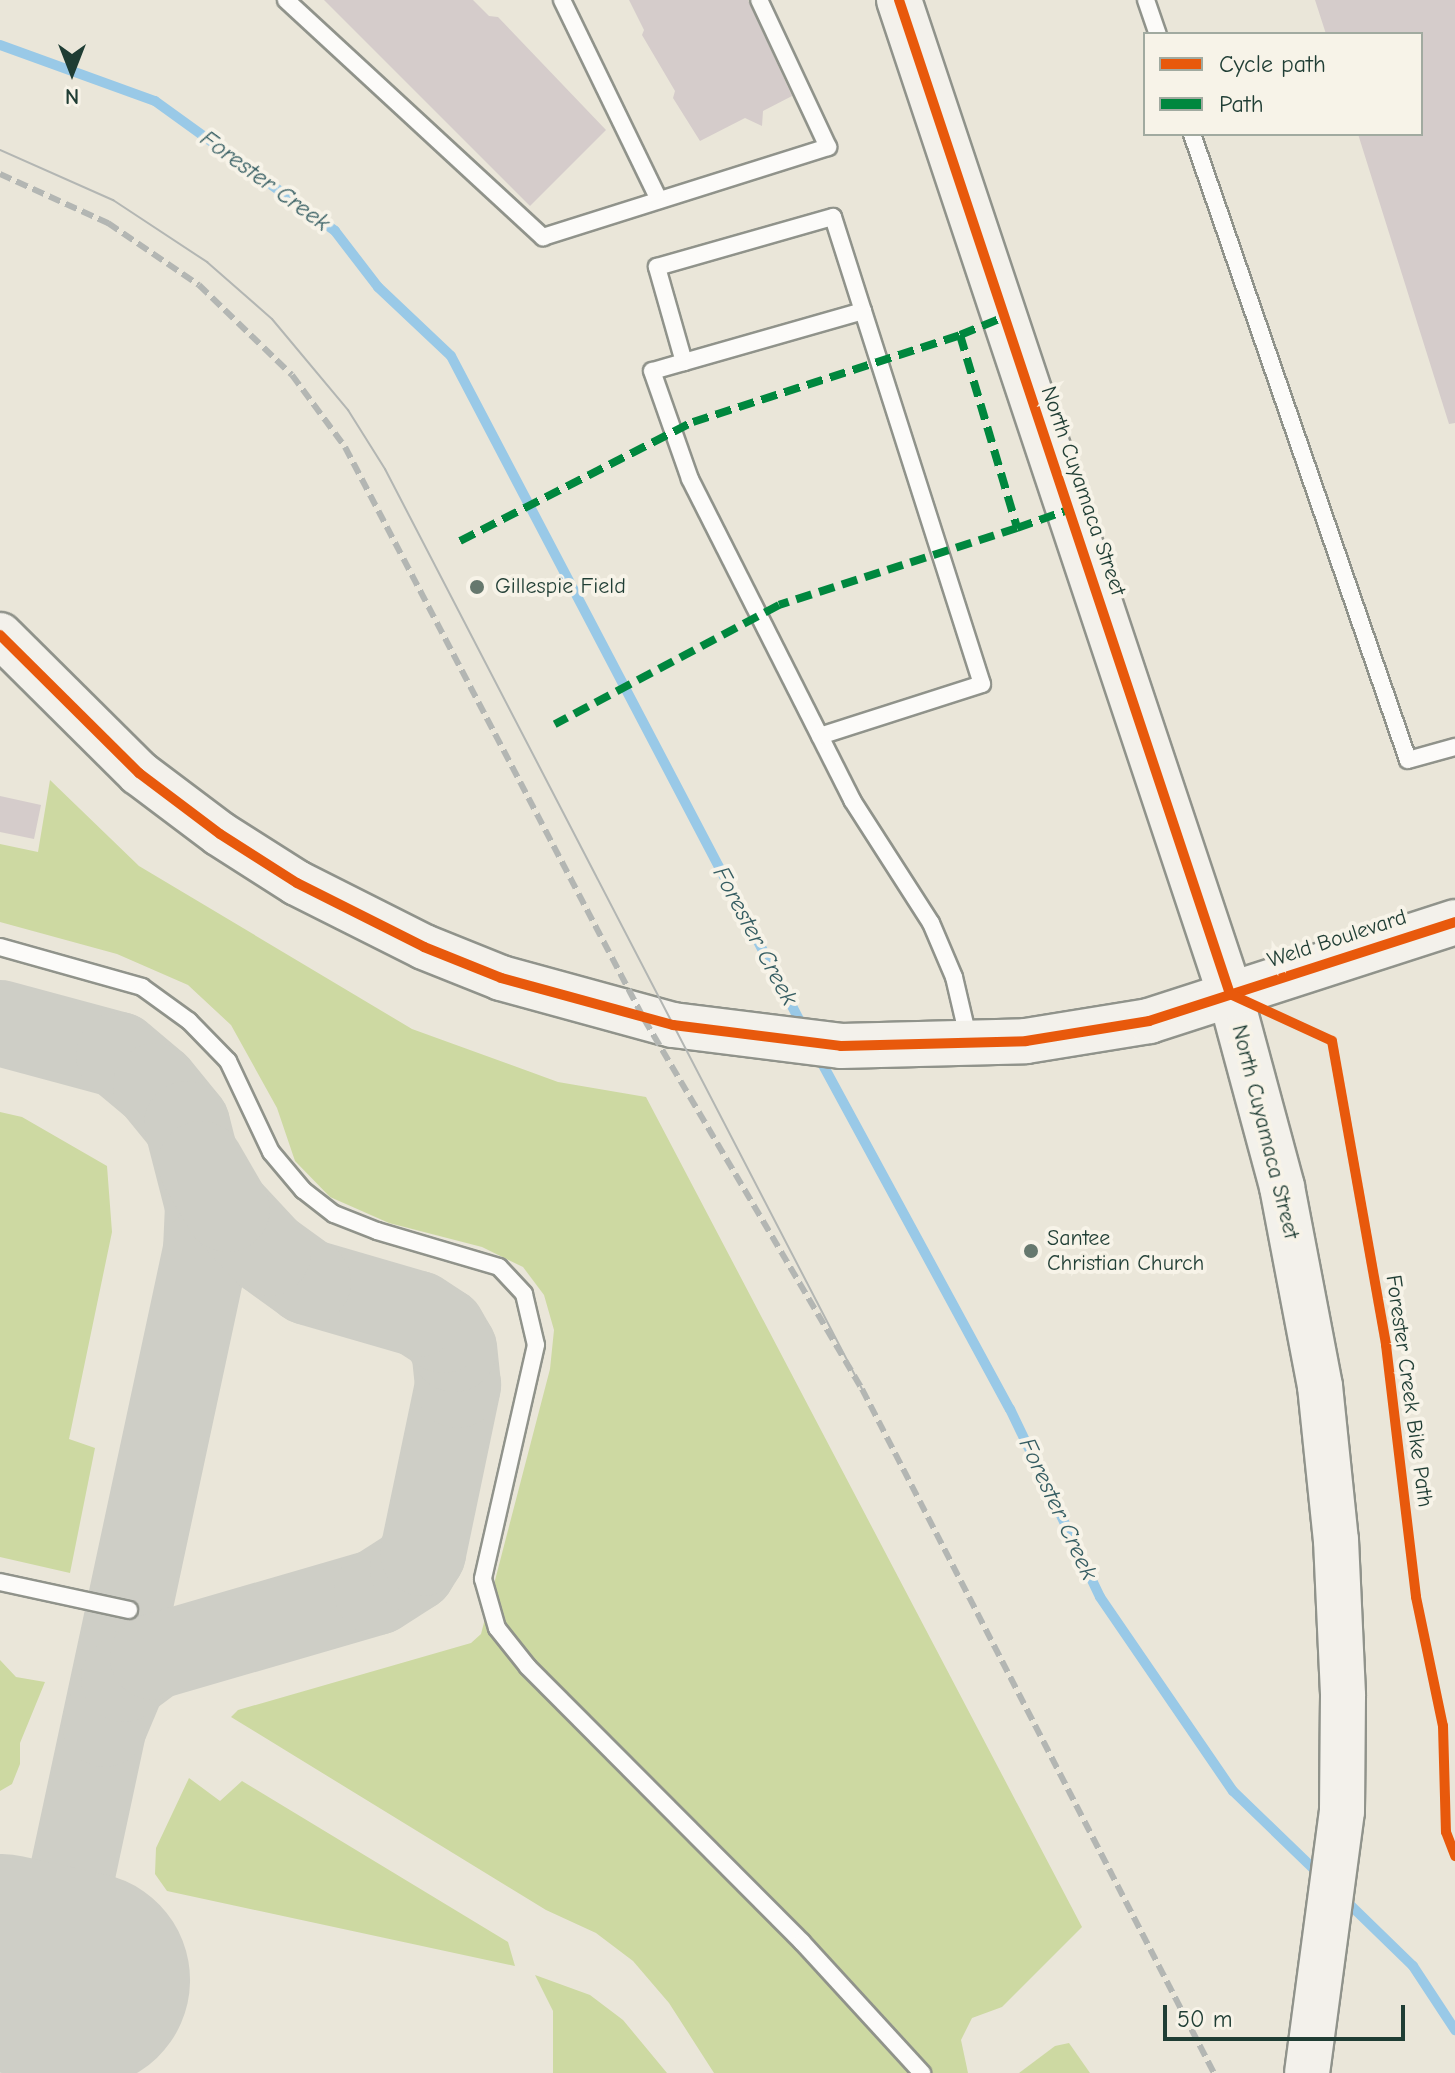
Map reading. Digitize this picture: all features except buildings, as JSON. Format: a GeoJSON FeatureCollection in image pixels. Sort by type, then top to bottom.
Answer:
{"type":"FeatureCollection","features":[{"type":"Feature","properties":{"kind":"main road","name":"North Cuyamaca Street"},"geometry":{"type":"LineString","coordinates":[[899,0],[1230,994],[1282,1187],[1320,1386],[1336,1540],[1342,1811],[1323,1973],[1307,2073]]}},
{"type":"Feature","properties":{"kind":"main road","name":"Weld Boulevard"},"geometry":{"type":"LineString","coordinates":[[0,635],[139,773],[220,834],[297,883],[424,947],[501,978],[600,1009],[703,1030],[899,1048],[970,1046],[1149,1021],[1455,922]]}},
{"type":"Feature","properties":{"kind":"lane"},"geometry":{"type":"LineString","coordinates":[[286,0],[543,237],[828,147],[759,0]]}},
{"type":"Feature","properties":{"kind":"lane"},"geometry":{"type":"LineString","coordinates":[[562,0],[659,200]]}},
{"type":"Feature","properties":{"kind":"lane"},"geometry":{"type":"LineString","coordinates":[[1146,0],[1157,32]]}},
{"type":"Feature","properties":{"kind":"lane"},"geometry":{"type":"LineString","coordinates":[[1193,136],[1408,760],[1455,747]]}},
{"type":"Feature","properties":{"kind":"lane"},"geometry":{"type":"LineString","coordinates":[[684,362],[657,267],[833,217],[982,684],[820,736]]}},
{"type":"Feature","properties":{"kind":"lane"},"geometry":{"type":"LineString","coordinates":[[863,311],[652,371],[685,470],[852,800],[931,923],[954,977],[970,1046]]}},
{"type":"Feature","properties":{"kind":"lane"},"geometry":{"type":"LineString","coordinates":[[0,947],[142,987],[189,1021],[228,1061],[271,1152],[303,1190],[334,1214],[377,1231],[499,1267],[524,1294],[536,1345],[483,1579],[497,1628],[528,1667],[802,1942],[922,2073]]}},
{"type":"Feature","properties":{"kind":"lane"},"geometry":{"type":"LineString","coordinates":[[0,1582],[129,1610]]}},
{"type":"Feature","properties":{"kind":"green space"},"geometry":{"type":"Polygon","coordinates":[[[50,780],[139,866],[412,1029],[558,1082],[646,1097],[1082,1927],[1002,2007],[972,2018],[961,2040],[968,2073],[714,2073],[669,2003],[633,1961],[596,1933],[546,1910],[231,1717],[238,1710],[471,1643],[481,1634],[550,1369],[554,1330],[544,1295],[523,1267],[482,1247],[389,1223],[330,1197],[295,1161],[277,1108],[231,1025],[188,985],[117,954],[0,922],[0,844],[38,852],[50,780]]]}},
{"type":"Feature","properties":{"kind":"green space"},"geometry":{"type":"Polygon","coordinates":[[[0,1112],[22,1117],[107,1166],[112,1232],[69,1439],[95,1448],[70,1573],[0,1557],[0,1112]]]}},
{"type":"Feature","properties":{"kind":"green space"},"geometry":{"type":"Polygon","coordinates":[[[0,1660],[16,1677],[45,1682],[20,1743],[20,1764],[12,1784],[0,1791],[0,1660]]]}},
{"type":"Feature","properties":{"kind":"green space"},"geometry":{"type":"Polygon","coordinates":[[[189,1778],[220,1801],[242,1781],[508,1942],[515,1966],[167,1891],[155,1874],[156,1848],[189,1778]]]}},
{"type":"Feature","properties":{"kind":"green space"},"geometry":{"type":"Polygon","coordinates":[[[535,1975],[590,1995],[623,2020],[667,2073],[553,2073],[553,2011],[535,1975]]]}},
{"type":"Feature","properties":{"kind":"green space"},"geometry":{"type":"Polygon","coordinates":[[[1069,2043],[1090,2073],[1019,2073],[1055,2046],[1069,2043]]]}},
{"type":"Feature","properties":{"kind":"waterway","name":"Forester Creek"},"geometry":{"type":"LineString","coordinates":[[0,45],[155,101],[335,231],[378,287],[451,356],[804,1029]]}},
{"type":"Feature","properties":{"kind":"waterway","name":"Forester Creek"},"geometry":{"type":"LineString","coordinates":[[817,1054],[1010,1409],[1100,1597],[1233,1791],[1322,1877]]}},
{"type":"Feature","properties":{"kind":"waterway","name":"Forester Creek"},"geometry":{"type":"LineString","coordinates":[[1342,1897],[1413,1966],[1455,2030]]}},
{"type":"Feature","properties":{"kind":"taxiway"},"geometry":{"type":"LineString","coordinates":[[0,1023],[119,1055],[156,1086],[187,1124],[208,1206],[206,1250],[51,1973]]}},
{"type":"Feature","properties":{"kind":"taxiway"},"geometry":{"type":"LineString","coordinates":[[105,1724],[124,1679],[153,1657],[377,1592],[413,1569],[423,1553],[458,1385],[454,1349],[443,1330],[418,1314],[308,1282],[268,1253],[227,1209],[201,1164]]}},
{"type":"Feature","properties":{"kind":"runway"},"geometry":{"type":"LineString","coordinates":[[0,1962],[82,1980]]}},
{"type":"Feature","properties":{"kind":"tram line"},"geometry":{"type":"LineString","coordinates":[[0,150],[113,200],[207,262],[272,319],[348,410],[385,469],[862,1389]]}},
{"type":"Feature","properties":{"kind":"railway"},"geometry":{"type":"LineString","coordinates":[[0,174],[108,223],[199,285],[292,375],[345,447],[644,1019],[862,1389],[1214,2073]]}},
{"type":"Feature","properties":{"kind":"marked path"},"geometry":{"type":"LineString","coordinates":[[960,335],[1004,317]]}},
{"type":"Feature","properties":{"kind":"marked path"},"geometry":{"type":"LineString","coordinates":[[460,541],[693,422],[960,335],[1017,528],[779,605],[555,724]]}},
{"type":"Feature","properties":{"kind":"marked path"},"geometry":{"type":"LineString","coordinates":[[1017,528],[1068,510]]}},
{"type":"Feature","properties":{"kind":"cycle path"},"geometry":{"type":"LineString","coordinates":[[899,0],[1230,994]]}},
{"type":"Feature","properties":{"kind":"cycle path"},"geometry":{"type":"LineString","coordinates":[[0,635],[139,773],[220,834],[297,883],[424,947],[501,978],[673,1025],[841,1046],[1026,1041],[1149,1021],[1455,922]]}},
{"type":"Feature","properties":{"kind":"cycle path","name":"Forester Creek Bike Path"},"geometry":{"type":"LineString","coordinates":[[1230,994],[1332,1041],[1386,1345],[1416,1597],[1443,1726],[1446,1832],[1455,1856]]}},
{"type":"Feature","properties":{"kind":"place","name":"Gillespie Field"},"geometry":{"type":"Point","coordinates":[477,587]}},
{"type":"Feature","properties":{"kind":"place","name":"Santee Christian Church"},"geometry":{"type":"Point","coordinates":[1031,1251]}}]}
